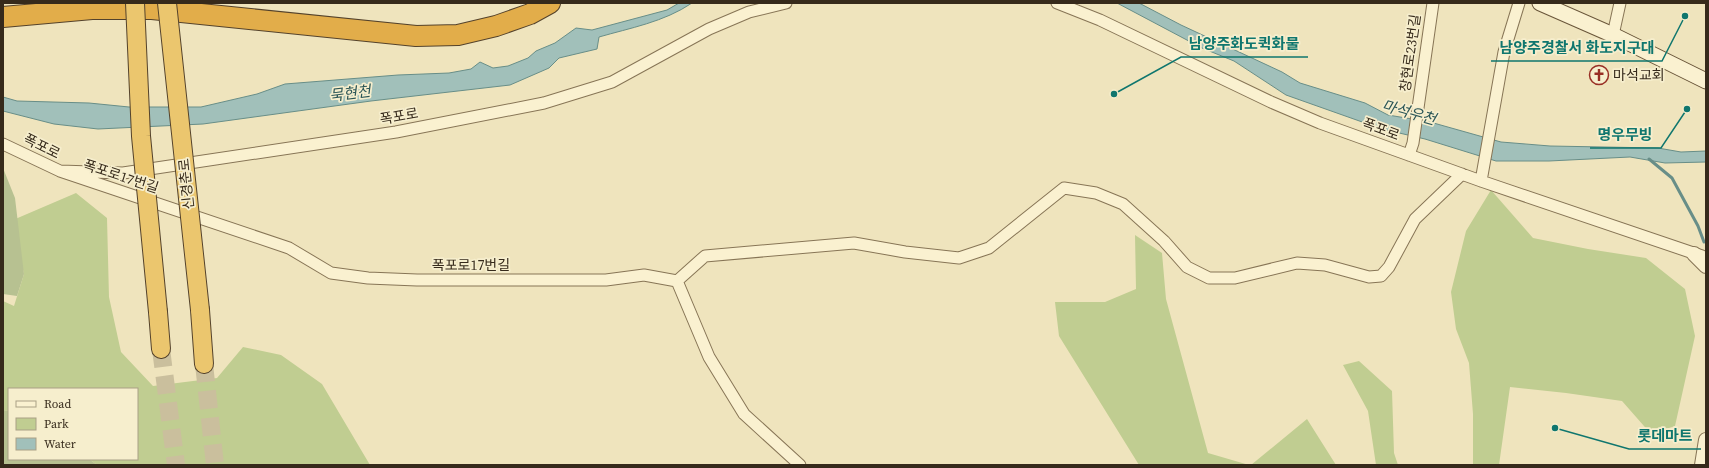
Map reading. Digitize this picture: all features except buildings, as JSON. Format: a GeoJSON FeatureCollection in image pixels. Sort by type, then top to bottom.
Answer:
{"type":"FeatureCollection","features":[{"type":"Feature","properties":{"kind":"highway"},"geometry":{"type":"LineString","coordinates":[[3,6],[30,3]]}},
{"type":"Feature","properties":{"kind":"highway"},"geometry":{"type":"LineString","coordinates":[[135,3],[141,136],[161,349]]}},
{"type":"Feature","properties":{"kind":"highway","name":"신경춘로"},"geometry":{"type":"LineString","coordinates":[[167,3],[200,310],[204,364]]}},
{"type":"Feature","properties":{"kind":"highway"},"geometry":{"type":"LineString","coordinates":[[229,3],[413,26],[464,23],[527,3]]}},
{"type":"Feature","properties":{"kind":"highway"},"geometry":{"type":"LineString","coordinates":[[3,17],[92,9],[152,9],[416,36],[451,36],[496,26],[530,14],[550,3]]}},
{"type":"Feature","properties":{"kind":"main road"},"geometry":{"type":"LineString","coordinates":[[1540,3],[1613,35],[1706,81]]}},
{"type":"Feature","properties":{"kind":"street","name":"폭포로"},"geometry":{"type":"LineString","coordinates":[[3,144],[60,171],[123,173],[396,132],[544,103],[612,82],[709,29],[749,12],[786,3]]}},
{"type":"Feature","properties":{"kind":"street","name":"폭포로"},"geometry":{"type":"LineString","coordinates":[[1057,3],[1071,7],[1100,20],[1271,102],[1320,123],[1481,181],[1700,255]]}},
{"type":"Feature","properties":{"kind":"street","name":"창현로23번길"},"geometry":{"type":"LineString","coordinates":[[1409,155],[1413,143],[1433,3]]}},
{"type":"Feature","properties":{"kind":"street"},"geometry":{"type":"LineString","coordinates":[[1481,181],[1486,163],[1489,136],[1504,52],[1519,3]]}},
{"type":"Feature","properties":{"kind":"street"},"geometry":{"type":"LineString","coordinates":[[1613,35],[1620,3]]}},
{"type":"Feature","properties":{"kind":"street","name":"폭포로17번길"},"geometry":{"type":"LineString","coordinates":[[60,171],[289,248],[331,273],[368,278],[417,280],[606,280],[644,275],[677,280]]}},
{"type":"Feature","properties":{"kind":"street"},"geometry":{"type":"LineString","coordinates":[[800,465],[744,414],[709,357],[677,280],[705,256],[854,243],[906,252],[959,258],[990,248],[1064,188],[1096,193],[1123,204],[1164,241],[1187,267],[1209,278],[1235,278],[1297,263],[1325,265],[1369,277],[1381,276],[1389,267],[1415,218],[1462,174]]}},
{"type":"Feature","properties":{"kind":"street"},"geometry":{"type":"LineString","coordinates":[[1700,255],[1706,266]]}},
{"type":"Feature","properties":{"kind":"street"},"geometry":{"type":"LineString","coordinates":[[1702,465],[1706,440]]}},
{"type":"Feature","properties":{"kind":"green space"},"geometry":{"type":"Polygon","coordinates":[[[3,168],[15,198],[24,274],[17,296],[3,294],[3,168]]]}},
{"type":"Feature","properties":{"kind":"green space"},"geometry":{"type":"Polygon","coordinates":[[[1491,190],[1533,238],[1588,249],[1646,258],[1685,289],[1695,336],[1675,426],[1651,434],[1622,401],[1510,387],[1499,465],[1473,465],[1473,414],[1469,363],[1456,329],[1451,292],[1466,231],[1491,190]]]}},
{"type":"Feature","properties":{"kind":"green space"},"geometry":{"type":"Polygon","coordinates":[[[76,193],[107,218],[109,297],[121,352],[153,386],[217,378],[243,347],[281,355],[322,384],[370,465],[97,465],[90,460],[138,460],[138,388],[8,388],[8,411],[3,410],[3,301],[14,306],[24,274],[13,220],[76,193]]]}},
{"type":"Feature","properties":{"kind":"green space"},"geometry":{"type":"Polygon","coordinates":[[[1135,235],[1162,253],[1166,299],[1208,453],[1249,465],[1139,465],[1059,336],[1055,302],[1105,302],[1136,289],[1135,235]]]}},
{"type":"Feature","properties":{"kind":"green space"},"geometry":{"type":"Polygon","coordinates":[[[1359,361],[1392,391],[1394,453],[1398,465],[1376,465],[1368,411],[1343,365],[1359,361]]]}},
{"type":"Feature","properties":{"kind":"green space"},"geometry":{"type":"Polygon","coordinates":[[[3,410],[8,411],[8,460],[90,460],[97,465],[3,465],[3,410]]]}},
{"type":"Feature","properties":{"kind":"green space"},"geometry":{"type":"Polygon","coordinates":[[[1307,419],[1336,465],[1251,465],[1307,419]]]}},
{"type":"Feature","properties":{"kind":"water","name":"묵현천"},"geometry":{"type":"Polygon","coordinates":[[[679,3],[692,3],[681,10],[658,20],[599,37],[597,49],[559,58],[549,68],[510,85],[371,101],[203,124],[98,129],[54,124],[3,111],[3,97],[17,101],[89,103],[129,107],[201,107],[257,94],[285,84],[398,75],[449,73],[471,69],[480,62],[493,68],[508,66],[528,58],[536,51],[555,43],[576,28],[592,30],[667,10],[679,3]]]}},
{"type":"Feature","properties":{"kind":"water"},"geometry":{"type":"Polygon","coordinates":[[[1117,3],[1139,3],[1181,25],[1282,72],[1300,83],[1365,103],[1388,115],[1430,122],[1501,142],[1550,146],[1658,148],[1681,152],[1706,151],[1706,162],[1665,163],[1630,157],[1549,161],[1496,161],[1425,139],[1382,129],[1286,95],[1234,61],[1202,48],[1117,3]]]}},
{"type":"Feature","properties":{"kind":"waterway"},"geometry":{"type":"LineString","coordinates":[[1649,159],[1672,178],[1698,226],[1704,242]]}},
{"type":"Feature","properties":{"kind":"tunnel"},"geometry":{"type":"LineString","coordinates":[[161,349],[176,465]]}},
{"type":"Feature","properties":{"kind":"tunnel"},"geometry":{"type":"LineString","coordinates":[[204,364],[215,465]]}},
{"type":"Feature","properties":{"kind":"place","name":"남양주경찰서 화도지구대"},"geometry":{"type":"Point","coordinates":[1685,16]}},
{"type":"Feature","properties":{"kind":"place","name":"마석교회"},"geometry":{"type":"Point","coordinates":[1599,75]}},
{"type":"Feature","properties":{"kind":"place","name":"남양주화도퀵화물"},"geometry":{"type":"Point","coordinates":[1114,94]}},
{"type":"Feature","properties":{"kind":"place","name":"명우무빙"},"geometry":{"type":"Point","coordinates":[1687,109]}},
{"type":"Feature","properties":{"kind":"place","name":"롯데마트"},"geometry":{"type":"Point","coordinates":[1555,428]}},
{"type":"Feature","properties":{"kind":"water label","name":"마석우천"},"geometry":{"type":"Point","coordinates":[1409,112]}}]}
